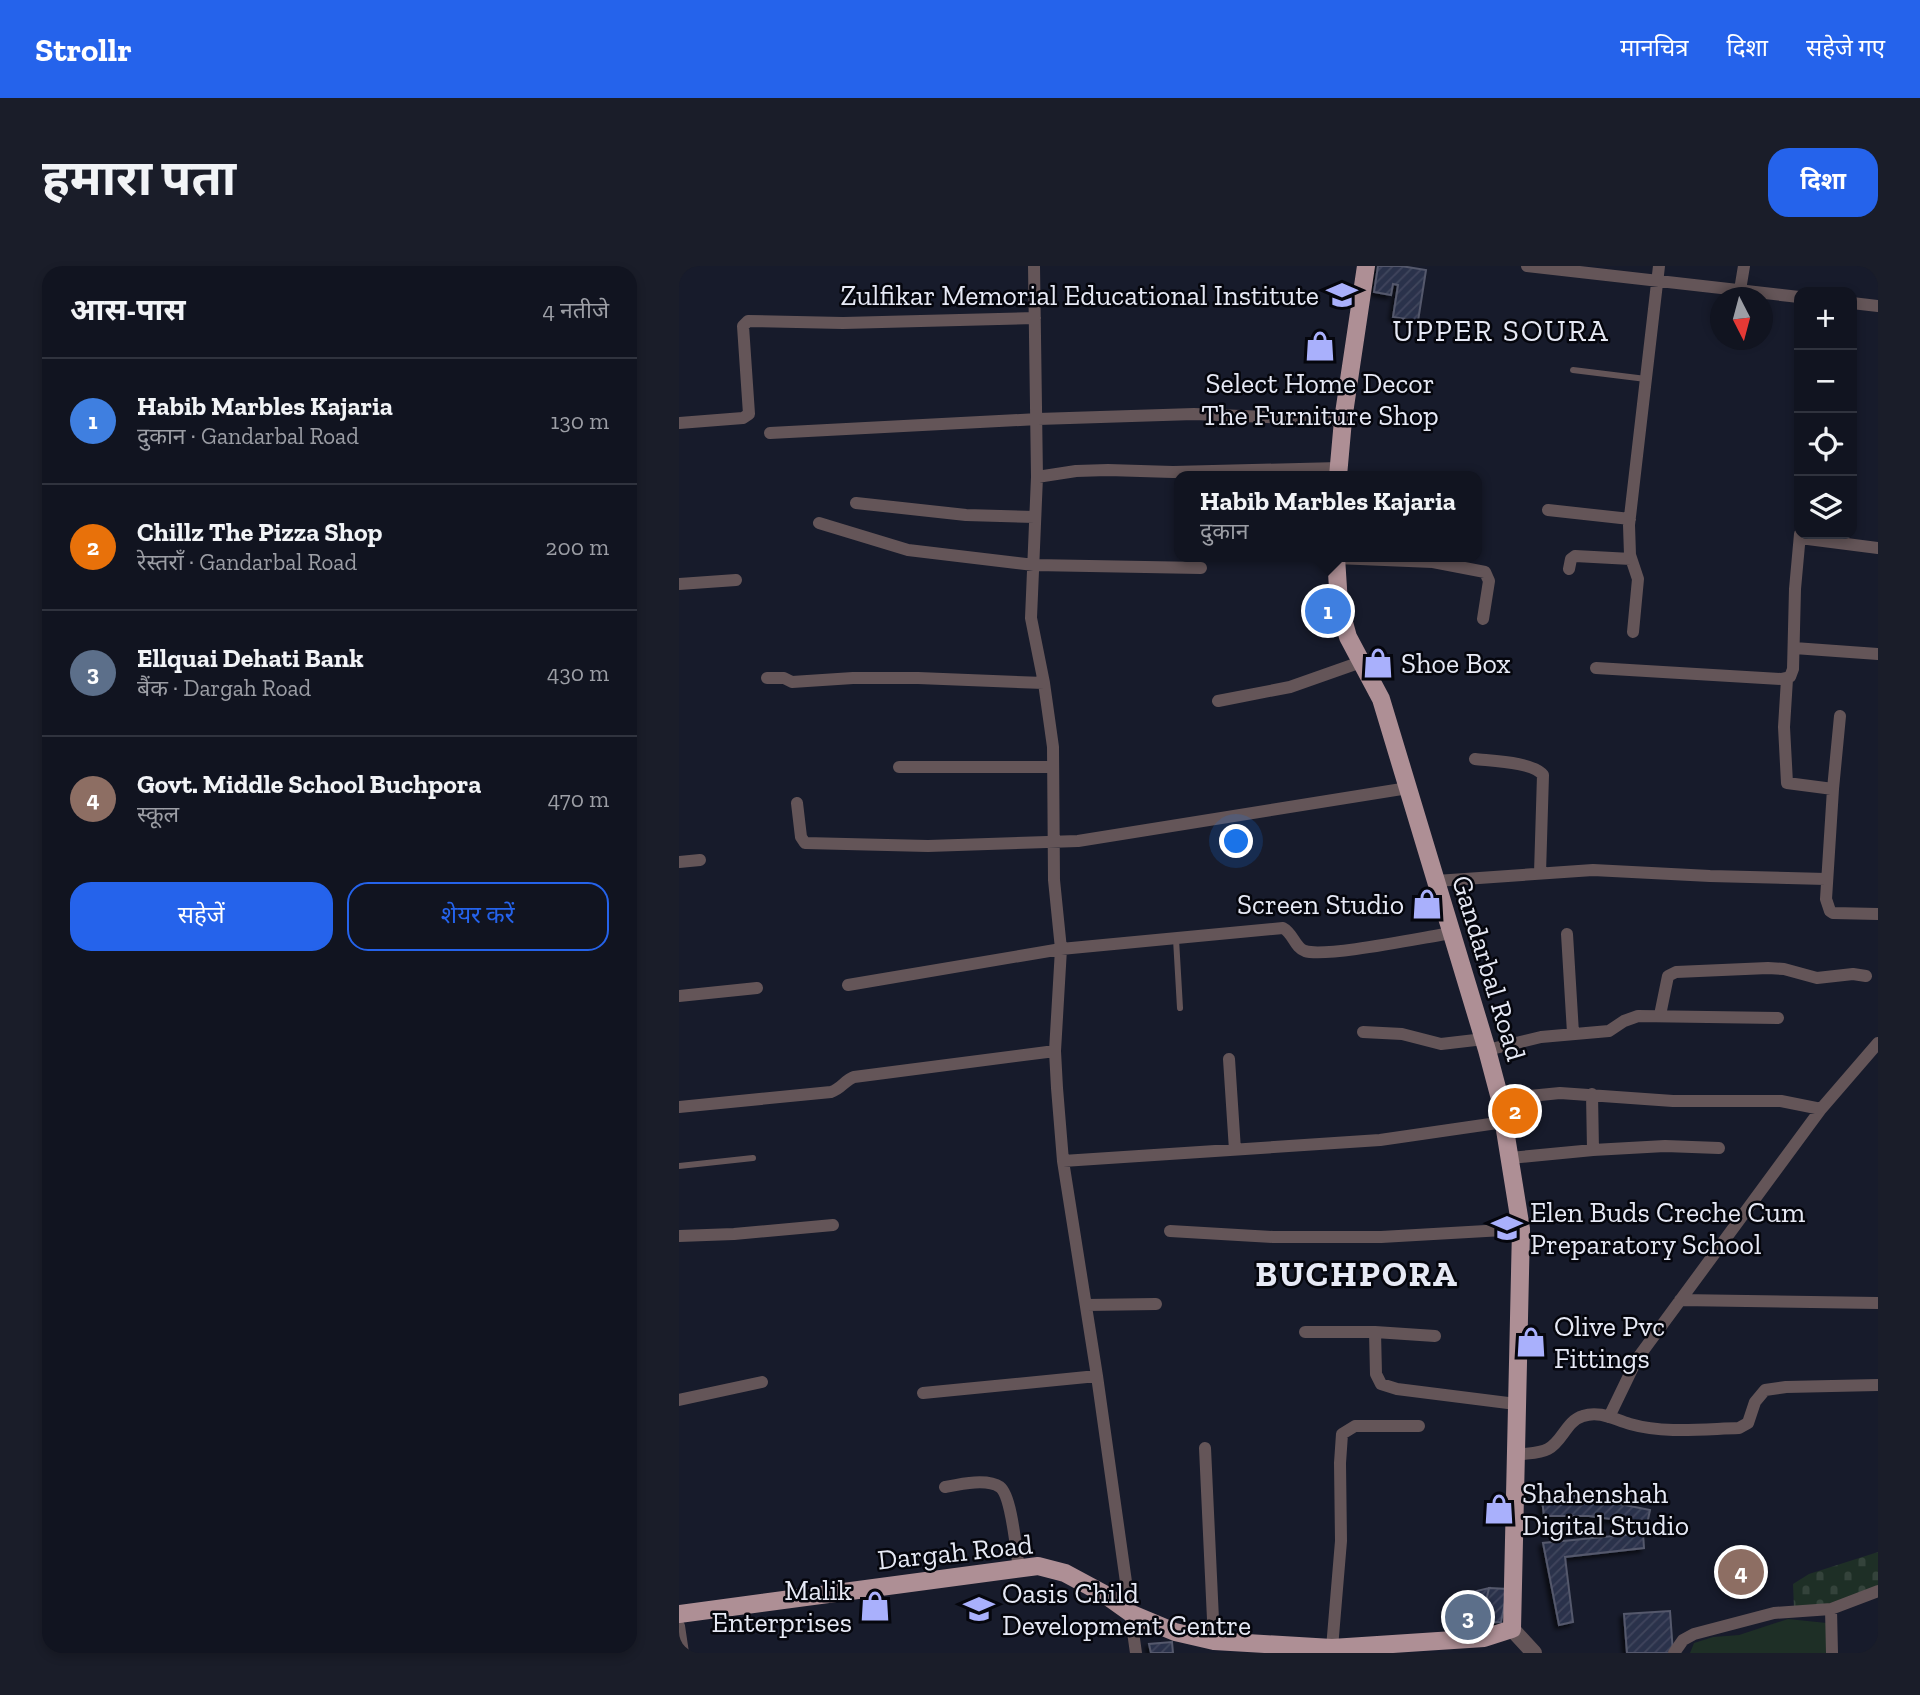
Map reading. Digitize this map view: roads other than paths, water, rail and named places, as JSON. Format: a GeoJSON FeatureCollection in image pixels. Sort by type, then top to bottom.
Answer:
{"type":"FeatureCollection","features":[{"type":"Feature","properties":{"kind":"main road"},"geometry":{"type":"LineString","coordinates":[[1338,471],[1366,266]]}},
{"type":"Feature","properties":{"kind":"main road","name":"Gandarbal Road"},"geometry":{"type":"LineString","coordinates":[[1336,562],[1339,604],[1349,637],[1381,699],[1485,1045],[1500,1099],[1510,1158],[1521,1229],[1512,1629]]}},
{"type":"Feature","properties":{"kind":"main road","name":"Dargah Road"},"geometry":{"type":"LineString","coordinates":[[679,1614],[1038,1566],[1065,1573],[1104,1594],[1132,1614],[1175,1632],[1214,1642],[1291,1650],[1484,1638],[1512,1629]]}},
{"type":"Feature","properties":{"kind":"street"},"geometry":{"type":"LineString","coordinates":[[1034,266],[1038,419],[1031,618],[1051,726],[1055,906],[1061,949],[1055,1051],[1063,1161],[1136,1653]]}},
{"type":"Feature","properties":{"kind":"street"},"geometry":{"type":"LineString","coordinates":[[1527,266],[1715,287]]}},
{"type":"Feature","properties":{"kind":"street"},"geometry":{"type":"LineString","coordinates":[[1633,632],[1638,579],[1631,559],[1629,519],[1659,266]]}},
{"type":"Feature","properties":{"kind":"street"},"geometry":{"type":"LineString","coordinates":[[1740,287],[1744,266]]}},
{"type":"Feature","properties":{"kind":"street"},"geometry":{"type":"LineString","coordinates":[[1773,294],[1794,296]]}},
{"type":"Feature","properties":{"kind":"street"},"geometry":{"type":"LineString","coordinates":[[1857,304],[1878,306]]}},
{"type":"Feature","properties":{"kind":"street"},"geometry":{"type":"LineString","coordinates":[[679,423],[743,418],[749,414],[743,327],[748,321],[843,323],[1035,318]]}},
{"type":"Feature","properties":{"kind":"street"},"geometry":{"type":"LineString","coordinates":[[770,433],[1193,414],[1343,420]]}},
{"type":"Feature","properties":{"kind":"street"},"geometry":{"type":"LineString","coordinates":[[1037,477],[1076,471],[1174,472]]}},
{"type":"Feature","properties":{"kind":"street"},"geometry":{"type":"LineString","coordinates":[[856,503],[966,515],[1035,517]]}},
{"type":"Feature","properties":{"kind":"street"},"geometry":{"type":"LineString","coordinates":[[1548,510],[1629,519]]}},
{"type":"Feature","properties":{"kind":"street"},"geometry":{"type":"LineString","coordinates":[[818,523],[908,550],[1034,565],[1202,568]]}},
{"type":"Feature","properties":{"kind":"street"},"geometry":{"type":"LineString","coordinates":[[1800,539],[1792,674],[1787,679],[1784,727],[1787,783],[1833,789]]}},
{"type":"Feature","properties":{"kind":"street"},"geometry":{"type":"LineString","coordinates":[[1820,539],[1878,548]]}},
{"type":"Feature","properties":{"kind":"street"},"geometry":{"type":"LineString","coordinates":[[1569,569],[1571,559],[1575,556],[1631,559]]}},
{"type":"Feature","properties":{"kind":"street"},"geometry":{"type":"LineString","coordinates":[[1433,562],[1485,572],[1489,581],[1483,619]]}},
{"type":"Feature","properties":{"kind":"street"},"geometry":{"type":"LineString","coordinates":[[679,584],[736,580]]}},
{"type":"Feature","properties":{"kind":"street"},"geometry":{"type":"LineString","coordinates":[[1794,648],[1878,653]]}},
{"type":"Feature","properties":{"kind":"street"},"geometry":{"type":"LineString","coordinates":[[1219,701],[1290,687],[1361,662]]}},
{"type":"Feature","properties":{"kind":"street"},"geometry":{"type":"LineString","coordinates":[[1596,668],[1787,679]]}},
{"type":"Feature","properties":{"kind":"street"},"geometry":{"type":"LineString","coordinates":[[767,678],[784,678],[792,682],[853,678],[937,678],[1044,683]]}},
{"type":"Feature","properties":{"kind":"street"},"geometry":{"type":"LineString","coordinates":[[1840,716],[1826,899],[1833,913],[1878,914]]}},
{"type":"Feature","properties":{"kind":"street"},"geometry":{"type":"LineString","coordinates":[[1475,759],[1524,765],[1537,769],[1543,775],[1540,873]]}},
{"type":"Feature","properties":{"kind":"street"},"geometry":{"type":"LineString","coordinates":[[899,767],[1053,767]]}},
{"type":"Feature","properties":{"kind":"street"},"geometry":{"type":"LineString","coordinates":[[797,803],[802,840],[809,844],[928,846],[1078,841],[1408,788]]}},
{"type":"Feature","properties":{"kind":"street"},"geometry":{"type":"LineString","coordinates":[[679,862],[700,860]]}},
{"type":"Feature","properties":{"kind":"street"},"geometry":{"type":"LineString","coordinates":[[1436,881],[1593,870],[1826,879]]}},
{"type":"Feature","properties":{"kind":"street"},"geometry":{"type":"LineString","coordinates":[[848,985],[1061,949],[1176,937],[1283,928],[1289,931],[1300,948],[1313,953],[1452,933]]}},
{"type":"Feature","properties":{"kind":"street"},"geometry":{"type":"LineString","coordinates":[[1567,934],[1573,1033]]}},
{"type":"Feature","properties":{"kind":"street"},"geometry":{"type":"LineString","coordinates":[[1660,1015],[1668,976],[1677,972],[1768,968],[1817,978],[1853,974],[1867,976]]}},
{"type":"Feature","properties":{"kind":"street"},"geometry":{"type":"LineString","coordinates":[[679,996],[757,988]]}},
{"type":"Feature","properties":{"kind":"street"},"geometry":{"type":"LineString","coordinates":[[1363,1032],[1402,1034],[1432,1044],[1485,1045],[1609,1031],[1631,1018],[1660,1015],[1778,1018]]}},
{"type":"Feature","properties":{"kind":"street"},"geometry":{"type":"LineString","coordinates":[[1609,1417],[1637,1359],[1821,1109],[1877,1045]]}},
{"type":"Feature","properties":{"kind":"street"},"geometry":{"type":"LineString","coordinates":[[679,1107],[831,1092],[840,1089],[854,1077],[1055,1051]]}},
{"type":"Feature","properties":{"kind":"street"},"geometry":{"type":"LineString","coordinates":[[1229,1059],[1235,1150]]}},
{"type":"Feature","properties":{"kind":"street"},"geometry":{"type":"LineString","coordinates":[[1500,1099],[1560,1093],[1673,1101],[1781,1101],[1821,1109]]}},
{"type":"Feature","properties":{"kind":"street"},"geometry":{"type":"LineString","coordinates":[[1592,1094],[1593,1150]]}},
{"type":"Feature","properties":{"kind":"street"},"geometry":{"type":"LineString","coordinates":[[1063,1161],[1380,1140],[1504,1122]]}},
{"type":"Feature","properties":{"kind":"street"},"geometry":{"type":"LineString","coordinates":[[1510,1158],[1665,1146],[1719,1148]]}},
{"type":"Feature","properties":{"kind":"street"},"geometry":{"type":"LineString","coordinates":[[679,1236],[832,1225]]}},
{"type":"Feature","properties":{"kind":"street"},"geometry":{"type":"LineString","coordinates":[[1170,1231],[1273,1237],[1381,1237],[1521,1229]]}},
{"type":"Feature","properties":{"kind":"street"},"geometry":{"type":"LineString","coordinates":[[1680,1300],[1878,1303]]}},
{"type":"Feature","properties":{"kind":"street"},"geometry":{"type":"LineString","coordinates":[[1086,1305],[1156,1304]]}},
{"type":"Feature","properties":{"kind":"street"},"geometry":{"type":"LineString","coordinates":[[1305,1332],[1375,1332],[1435,1336]]}},
{"type":"Feature","properties":{"kind":"street"},"geometry":{"type":"LineString","coordinates":[[1375,1332],[1375,1366],[1377,1379],[1381,1384],[1397,1389],[1516,1404]]}},
{"type":"Feature","properties":{"kind":"street"},"geometry":{"type":"LineString","coordinates":[[923,1393],[1097,1376]]}},
{"type":"Feature","properties":{"kind":"street"},"geometry":{"type":"LineString","coordinates":[[679,1400],[762,1382]]}},
{"type":"Feature","properties":{"kind":"street"},"geometry":{"type":"LineString","coordinates":[[1516,1455],[1548,1449],[1572,1421],[1583,1416],[1594,1414],[1652,1428],[1739,1428],[1748,1423],[1755,1402],[1765,1391],[1786,1387],[1878,1385]]}},
{"type":"Feature","properties":{"kind":"street"},"geometry":{"type":"LineString","coordinates":[[1332,1648],[1341,1541],[1342,1434],[1355,1426],[1419,1426]]}},
{"type":"Feature","properties":{"kind":"street"},"geometry":{"type":"LineString","coordinates":[[1205,1448],[1214,1642]]}},
{"type":"Feature","properties":{"kind":"street"},"geometry":{"type":"LineString","coordinates":[[945,1487],[989,1484],[999,1486],[1009,1503],[1019,1568]]}},
{"type":"Feature","properties":{"kind":"street"},"geometry":{"type":"LineString","coordinates":[[1674,1653],[1683,1640],[1694,1634],[1774,1613],[1831,1609],[1878,1591]]}},
{"type":"Feature","properties":{"kind":"street"},"geometry":{"type":"LineString","coordinates":[[1831,1609],[1832,1653]]}},
{"type":"Feature","properties":{"kind":"street"},"geometry":{"type":"LineString","coordinates":[[679,1626],[683,1653]]}},
{"type":"Feature","properties":{"kind":"street"},"geometry":{"type":"LineString","coordinates":[[1512,1629],[1534,1653]]}},
{"type":"Feature","properties":{"kind":"lane"},"geometry":{"type":"LineString","coordinates":[[1573,370],[1646,379]]}},
{"type":"Feature","properties":{"kind":"lane"},"geometry":{"type":"LineString","coordinates":[[1176,937],[1179,1008]]}},
{"type":"Feature","properties":{"kind":"lane"},"geometry":{"type":"LineString","coordinates":[[679,1166],[753,1158]]}},
{"type":"Feature","properties":{"kind":"place","name":"Zulfikar Memorial Educational Institute"},"geometry":{"type":"Point","coordinates":[1342,295]}},
{"type":"Feature","properties":{"kind":"place","name":"Select Home Decor The Furniture Shop"},"geometry":{"type":"Point","coordinates":[1320,346]}},
{"type":"Feature","properties":{"kind":"place","name":"Habib Marbles Kajaria"},"geometry":{"type":"Point","coordinates":[1328,611]}},
{"type":"Feature","properties":{"kind":"place","name":"Shoe Box"},"geometry":{"type":"Point","coordinates":[1378,663]}},
{"type":"Feature","properties":{"kind":"place","name":"Screen Studio"},"geometry":{"type":"Point","coordinates":[1427,904]}},
{"type":"Feature","properties":{"kind":"place","name":"Chillz The Pizza Shop"},"geometry":{"type":"Point","coordinates":[1515,1111]}},
{"type":"Feature","properties":{"kind":"place","name":"Elen Buds Creche Cum Preparatory School"},"geometry":{"type":"Point","coordinates":[1507,1228]}},
{"type":"Feature","properties":{"kind":"place","name":"Olive Pvc Fittings"},"geometry":{"type":"Point","coordinates":[1531,1342]}},
{"type":"Feature","properties":{"kind":"place","name":"Shahenshah Digital Studio"},"geometry":{"type":"Point","coordinates":[1499,1509]}},
{"type":"Feature","properties":{"kind":"place","name":"Govt. Middle School Buchpora"},"geometry":{"type":"Point","coordinates":[1741,1572]}},
{"type":"Feature","properties":{"kind":"place","name":"Malik Enterprises"},"geometry":{"type":"Point","coordinates":[875,1606]}},
{"type":"Feature","properties":{"kind":"place","name":"Oasis Child Development Centre"},"geometry":{"type":"Point","coordinates":[979,1609]}},
{"type":"Feature","properties":{"kind":"place","name":"Ellquai Dehati Bank"},"geometry":{"type":"Point","coordinates":[1468,1617]}},
{"type":"Feature","properties":{"kind":"district","name":"UPPER SOURA"},"geometry":{"type":"Point","coordinates":[1501,331]}},
{"type":"Feature","properties":{"kind":"district","name":"BUCHPORA"},"geometry":{"type":"Point","coordinates":[1357,1274]}}]}
